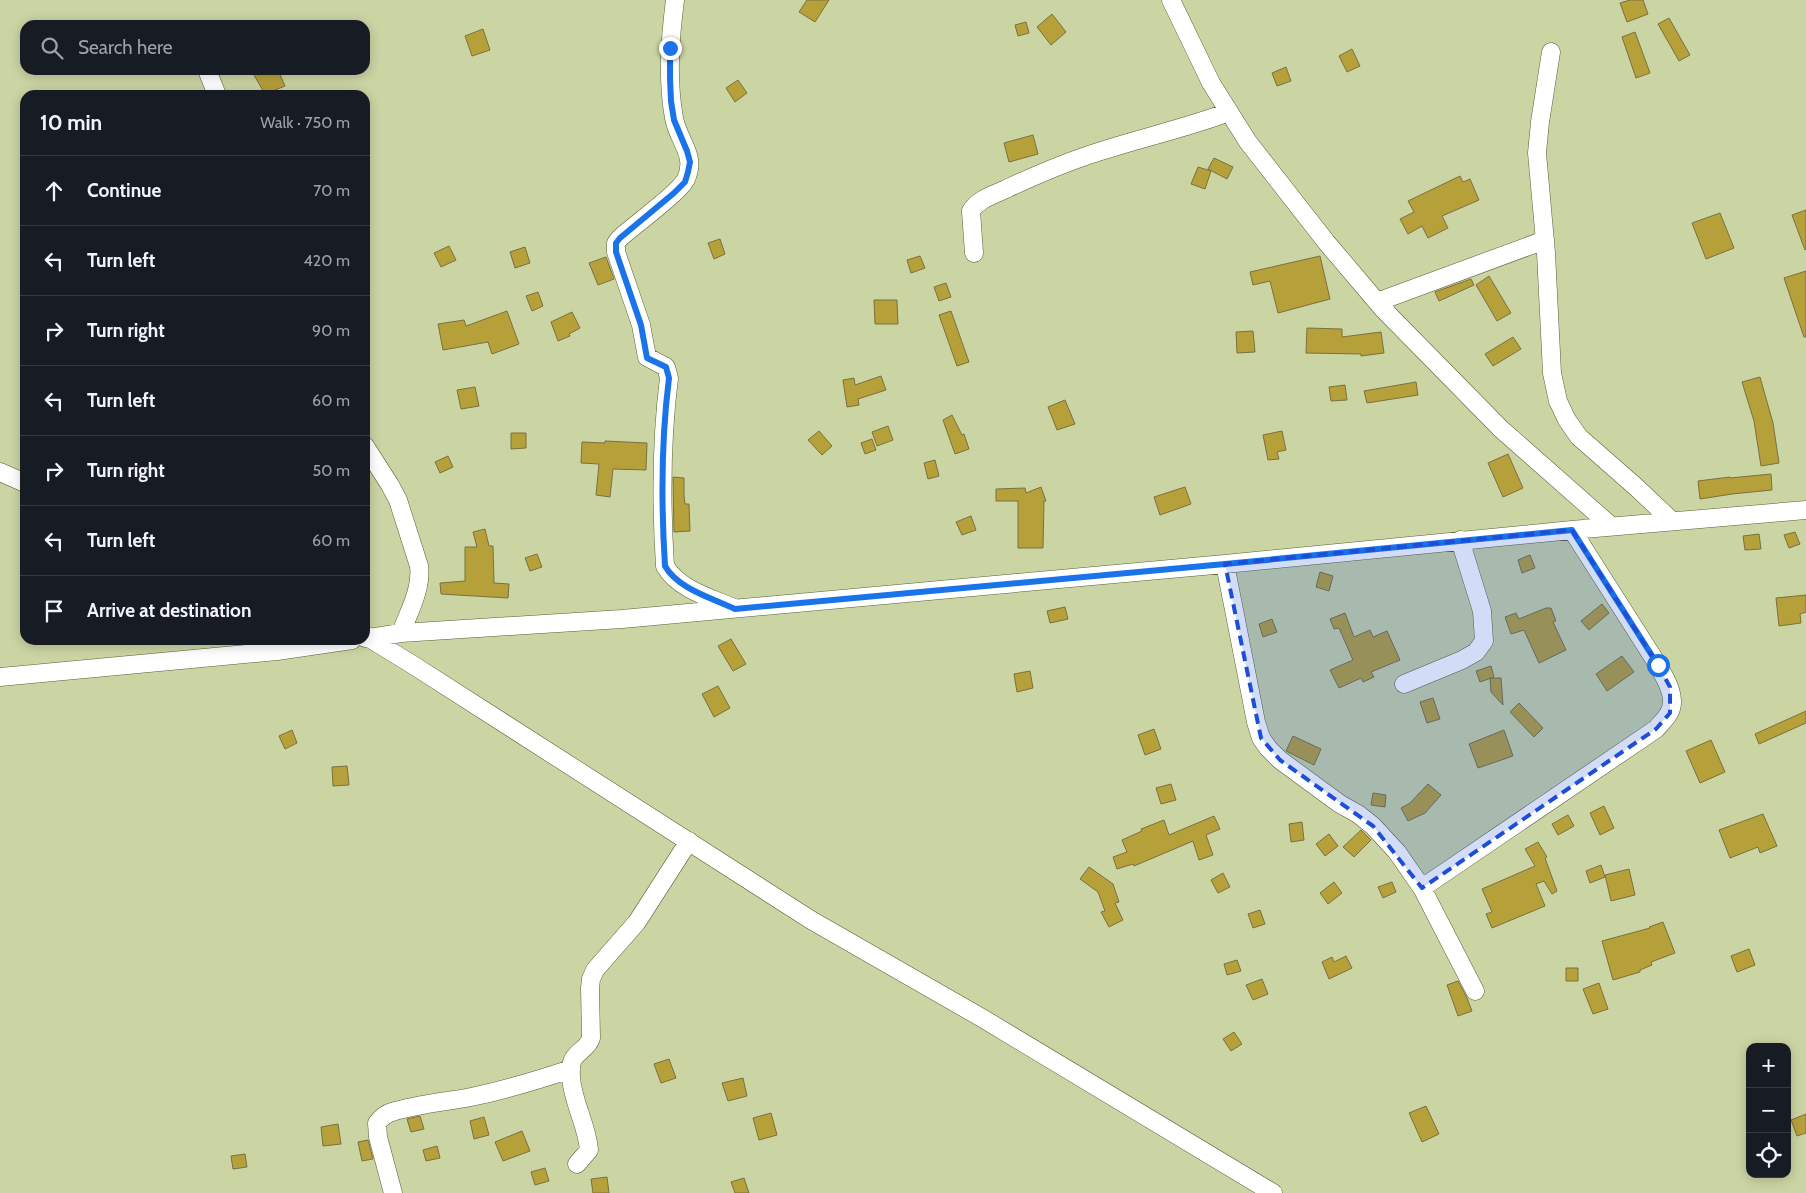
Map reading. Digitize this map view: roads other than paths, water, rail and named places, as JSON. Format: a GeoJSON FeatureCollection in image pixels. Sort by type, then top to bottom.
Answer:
{"type":"FeatureCollection","features":[{"type":"Feature","properties":{"kind":"street"},"geometry":{"type":"LineString","coordinates":[[675,0],[670,48],[671,94],[674,120],[690,162],[688,172],[685,182],[674,193],[620,238],[616,243],[616,252],[641,325],[647,358],[666,367],[669,378],[662,471],[665,566],[670,575],[682,584],[735,609]]}},
{"type":"Feature","properties":{"kind":"street"},"geometry":{"type":"LineString","coordinates":[[1171,0],[1211,84],[1248,142],[1327,244],[1377,302],[1501,429],[1612,526]]}},
{"type":"Feature","properties":{"kind":"street"},"geometry":{"type":"LineString","coordinates":[[1551,52],[1537,153],[1551,324],[1552,373],[1558,401],[1567,420],[1579,438],[1672,521]]}},
{"type":"Feature","properties":{"kind":"street"},"geometry":{"type":"LineString","coordinates":[[209,75],[215,90]]}},
{"type":"Feature","properties":{"kind":"street"},"geometry":{"type":"LineString","coordinates":[[974,253],[970,217],[971,210],[980,202],[1065,164],[1099,152],[1203,122],[1229,112]]}},
{"type":"Feature","properties":{"kind":"street"},"geometry":{"type":"LineString","coordinates":[[1377,302],[1545,240]]}},
{"type":"Feature","properties":{"kind":"street"},"geometry":{"type":"LineString","coordinates":[[370,454],[398,500],[419,566],[418,587],[400,633]]}},
{"type":"Feature","properties":{"kind":"street"},"geometry":{"type":"LineString","coordinates":[[0,472],[20,481]]}},
{"type":"Feature","properties":{"kind":"street"},"geometry":{"type":"LineString","coordinates":[[370,637],[400,633],[622,620],[1225,564],[1460,540],[1806,510]]}},
{"type":"Feature","properties":{"kind":"street"},"geometry":{"type":"LineString","coordinates":[[1422,888],[1656,729],[1670,713],[1672,704],[1670,687],[1572,530]]}},
{"type":"Feature","properties":{"kind":"street"},"geometry":{"type":"LineString","coordinates":[[1404,684],[1462,660],[1476,652],[1484,641],[1482,611],[1460,540]]}},
{"type":"Feature","properties":{"kind":"street"},"geometry":{"type":"LineString","coordinates":[[1225,564],[1256,722],[1264,743],[1280,760],[1373,826],[1397,852],[1422,888],[1475,992]]}},
{"type":"Feature","properties":{"kind":"street"},"geometry":{"type":"LineString","coordinates":[[370,642],[689,841],[811,920],[982,1018],[1273,1193]]}},
{"type":"Feature","properties":{"kind":"street"},"geometry":{"type":"LineString","coordinates":[[0,677],[277,651],[317,645]]}},
{"type":"Feature","properties":{"kind":"street"},"geometry":{"type":"LineString","coordinates":[[577,1164],[588,1150],[588,1139],[572,1090],[571,1062],[574,1057],[590,1044],[592,1038],[590,988],[595,970],[637,922],[689,841]]}},
{"type":"Feature","properties":{"kind":"street"},"geometry":{"type":"LineString","coordinates":[[393,1193],[378,1137],[377,1123],[382,1116],[390,1112],[511,1088],[571,1069]]}}]}
